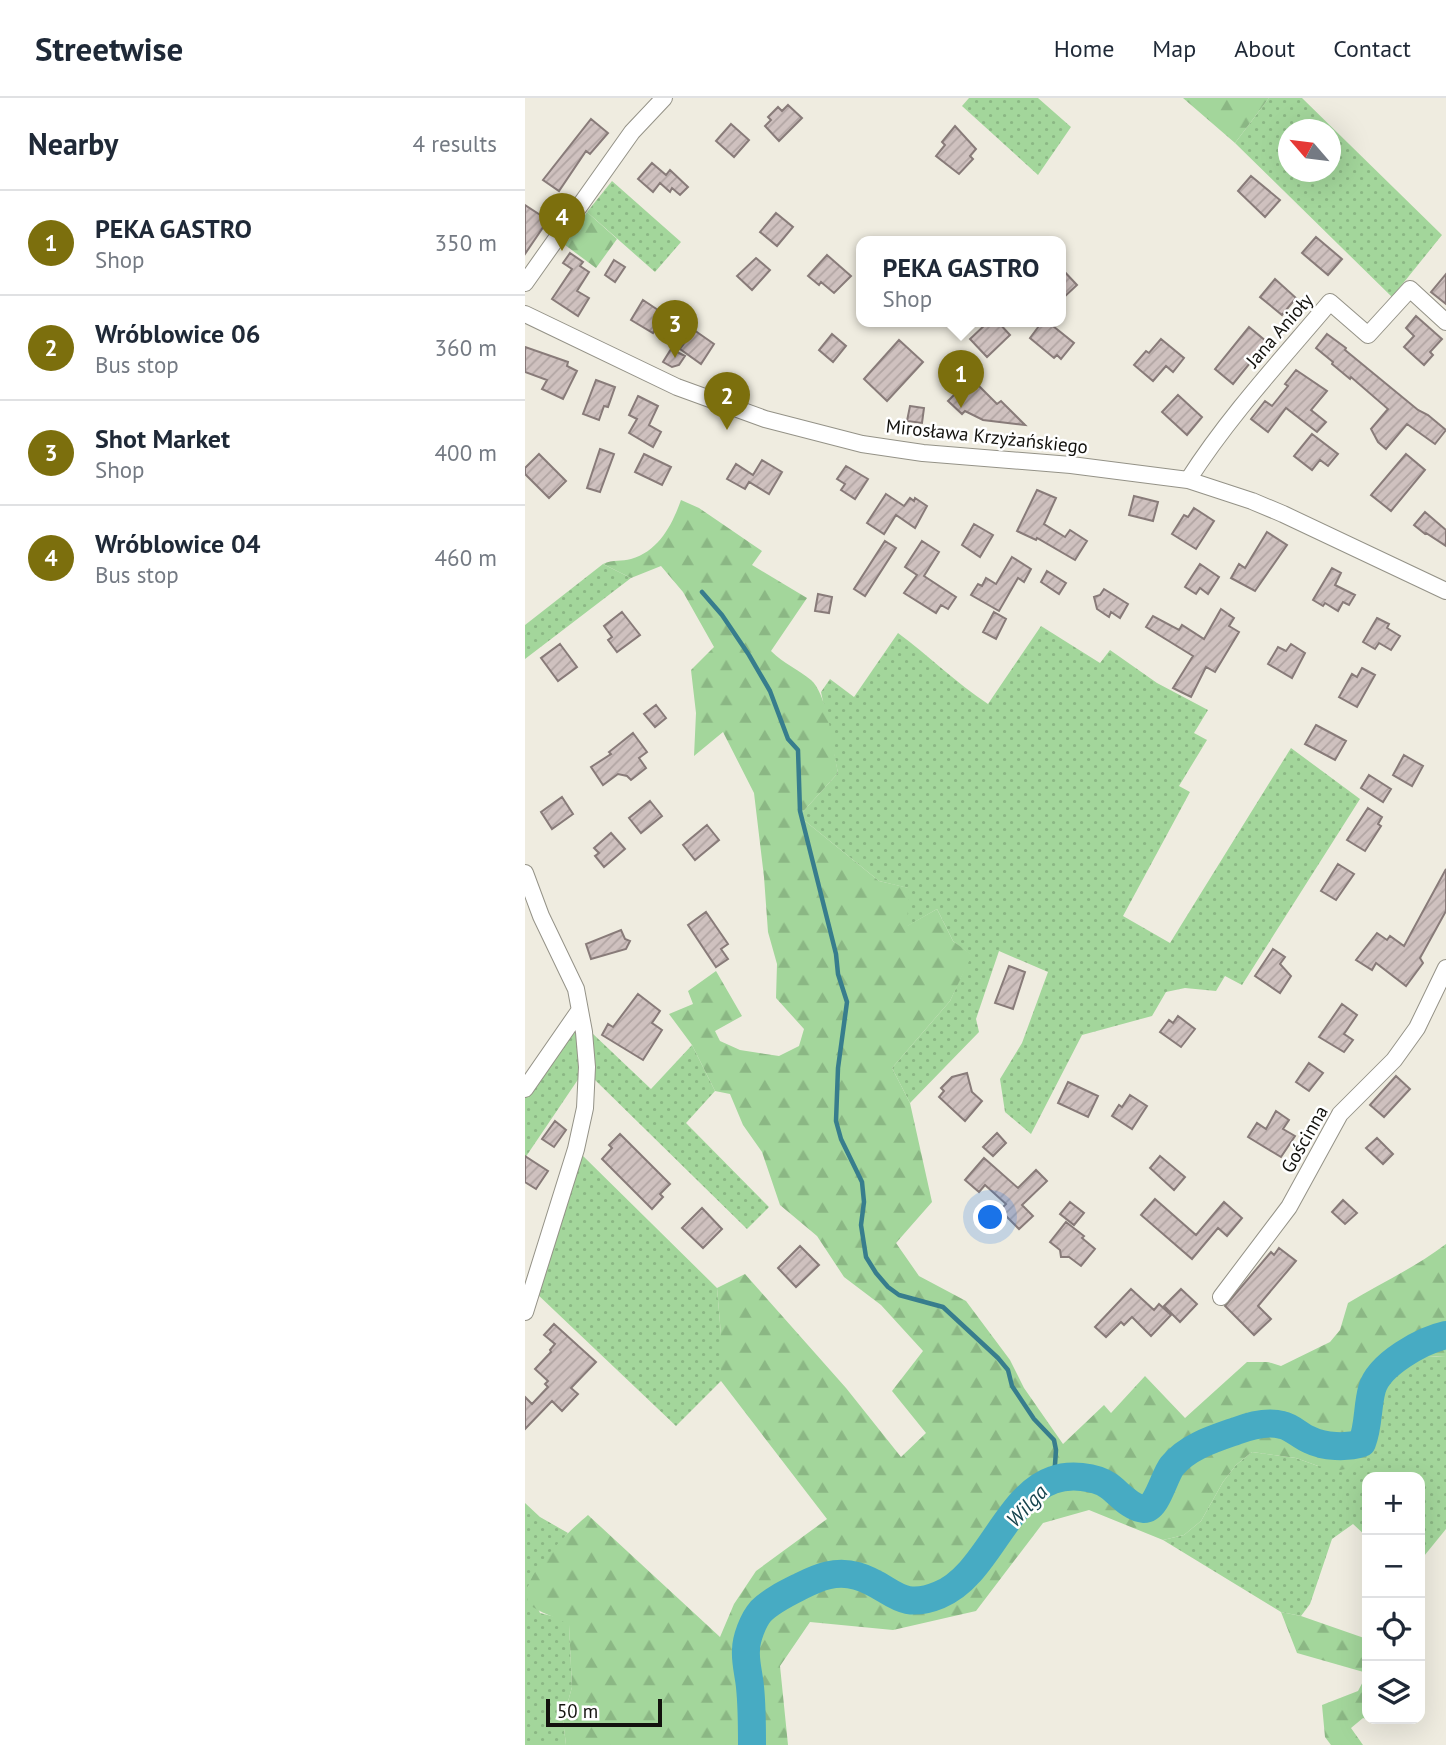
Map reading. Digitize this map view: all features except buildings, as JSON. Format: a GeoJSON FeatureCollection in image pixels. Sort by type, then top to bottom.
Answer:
{"type":"FeatureCollection","features":[{"type":"Feature","properties":{"kind":"street"},"geometry":{"type":"LineString","coordinates":[[525,283],[632,132],[664,98]]}},
{"type":"Feature","properties":{"kind":"street","name":"Jana Anioły"},"geometry":{"type":"LineString","coordinates":[[1188,481],[1206,451],[1330,302],[1368,335],[1410,289],[1446,322]]}},
{"type":"Feature","properties":{"kind":"street","name":"Mirosława Krzyżańskiego"},"geometry":{"type":"LineString","coordinates":[[525,314],[706,399],[765,419],[822,435],[923,453],[1071,465],[1188,481],[1252,501],[1283,514],[1446,591]]}},
{"type":"Feature","properties":{"kind":"street"},"geometry":{"type":"LineString","coordinates":[[525,873],[541,916],[576,989],[587,1068],[585,1108],[576,1149],[525,1312]]}},
{"type":"Feature","properties":{"kind":"street","name":"Gościnna"},"geometry":{"type":"LineString","coordinates":[[1221,1297],[1289,1208],[1340,1114],[1394,1060],[1417,1028],[1446,968]]}},
{"type":"Feature","properties":{"kind":"street"},"geometry":{"type":"LineString","coordinates":[[525,1089],[579,1011]]}},
{"type":"Feature","properties":{"kind":"green space"},"geometry":{"type":"Polygon","coordinates":[[[969,98],[1038,98],[1071,127],[1038,175],[962,106],[969,98]]]}},
{"type":"Feature","properties":{"kind":"green space"},"geometry":{"type":"Polygon","coordinates":[[[1183,98],[1269,98],[1235,143],[1183,98]]]}},
{"type":"Feature","properties":{"kind":"green space"},"geometry":{"type":"Polygon","coordinates":[[[1269,98],[1302,98],[1323,119],[1278,119],[1278,182],[1341,182],[1341,136],[1442,235],[1392,297],[1235,143],[1269,98]]]}},
{"type":"Feature","properties":{"kind":"green space"},"geometry":{"type":"Polygon","coordinates":[[[612,181],[681,242],[655,272],[587,212],[612,181]]]}},
{"type":"Feature","properties":{"kind":"green space"},"geometry":{"type":"Polygon","coordinates":[[[587,212],[617,239],[596,268],[565,245],[587,212]]]}},
{"type":"Feature","properties":{"kind":"green space"},"geometry":{"type":"Polygon","coordinates":[[[681,500],[699,508],[762,551],[752,565],[807,598],[771,651],[817,687],[826,710],[838,773],[799,816],[879,881],[909,888],[907,926],[937,909],[953,941],[972,955],[950,1001],[892,1068],[910,1103],[932,1202],[896,1243],[919,1276],[966,1301],[1010,1360],[1024,1388],[1063,1444],[1104,1405],[1111,1413],[1145,1376],[1185,1418],[1247,1362],[1268,1362],[1281,1366],[1330,1342],[1340,1330],[1348,1303],[1411,1268],[1446,1244],[1446,1356],[1426,1357],[1411,1362],[1384,1385],[1381,1428],[1362,1466],[1340,1470],[1296,1458],[1252,1452],[1236,1465],[1223,1482],[1201,1521],[1184,1535],[1163,1540],[1089,1510],[1043,1523],[976,1611],[893,1630],[810,1622],[780,1666],[788,1745],[566,1745],[563,1720],[572,1687],[569,1625],[527,1603],[528,1587],[545,1558],[581,1521],[588,1515],[720,1637],[734,1604],[756,1571],[827,1519],[721,1381],[717,1288],[745,1274],[846,1388],[901,1457],[926,1433],[892,1391],[923,1351],[881,1305],[844,1277],[817,1236],[780,1205],[762,1152],[743,1125],[730,1094],[715,1091],[692,1045],[669,1014],[693,1004],[688,991],[716,971],[742,1016],[715,1031],[720,1041],[740,1050],[779,1056],[799,1046],[804,1029],[776,998],[777,964],[768,932],[754,793],[723,732],[694,756],[696,713],[691,670],[714,647],[683,592],[661,566],[631,578],[603,564],[631,559],[649,550],[669,528],[681,500]]]}},
{"type":"Feature","properties":{"kind":"green space"},"geometry":{"type":"Polygon","coordinates":[[[603,564],[631,578],[525,659],[525,625],[603,564]]]}},
{"type":"Feature","properties":{"kind":"green space"},"geometry":{"type":"Polygon","coordinates":[[[1041,626],[1100,663],[1110,650],[1157,683],[1208,710],[1194,733],[1207,740],[1179,786],[1190,792],[1123,916],[1170,943],[1291,748],[1360,799],[1242,985],[1225,976],[1216,991],[1185,988],[1166,992],[1152,1016],[1082,1035],[1031,1134],[1005,1112],[1000,1079],[1022,1043],[1048,972],[999,951],[976,1019],[979,1032],[910,1103],[892,1068],[950,1001],[971,955],[953,941],[937,909],[906,927],[908,888],[879,881],[799,816],[838,773],[821,692],[830,679],[854,697],[898,633],[988,704],[1041,626]]]}},
{"type":"Feature","properties":{"kind":"green space"},"geometry":{"type":"Polygon","coordinates":[[[579,1028],[579,1078],[525,1158],[525,1097],[574,1030],[579,1028]]]}},
{"type":"Feature","properties":{"kind":"green space"},"geometry":{"type":"Polygon","coordinates":[[[592,1033],[651,1089],[692,1045],[715,1091],[686,1123],[769,1207],[747,1229],[594,1079],[592,1033]]]}},
{"type":"Feature","properties":{"kind":"green space"},"geometry":{"type":"Polygon","coordinates":[[[581,1154],[717,1288],[721,1381],[676,1426],[535,1292],[581,1154]]]}},
{"type":"Feature","properties":{"kind":"green space"},"geometry":{"type":"Polygon","coordinates":[[[1446,1356],[1446,1529],[1425,1555],[1425,1472],[1362,1472],[1362,1532],[1353,1524],[1332,1539],[1310,1604],[1301,1616],[1281,1612],[1163,1540],[1184,1535],[1201,1521],[1223,1482],[1236,1465],[1252,1452],[1296,1458],[1318,1466],[1381,1406],[1384,1385],[1400,1368],[1420,1357],[1446,1356]]]}},
{"type":"Feature","properties":{"kind":"green space"},"geometry":{"type":"Polygon","coordinates":[[[525,1503],[540,1517],[568,1533],[537,1571],[528,1587],[540,1613],[569,1624],[572,1687],[563,1720],[566,1745],[525,1745],[525,1503]]]}},
{"type":"Feature","properties":{"kind":"green space"},"geometry":{"type":"Polygon","coordinates":[[[1281,1612],[1301,1616],[1362,1637],[1362,1672],[1297,1653],[1281,1612]]]}},
{"type":"Feature","properties":{"kind":"green space"},"geometry":{"type":"Polygon","coordinates":[[[1362,1683],[1362,1719],[1351,1728],[1363,1745],[1331,1745],[1325,1737],[1322,1705],[1358,1691],[1362,1683]]]}},
{"type":"Feature","properties":{"kind":"waterway"},"geometry":{"type":"LineString","coordinates":[[702,592],[722,615],[749,655],[770,691],[788,739],[798,750],[800,811],[847,1002],[838,1068],[836,1121],[841,1139],[862,1182],[864,1202],[861,1225],[866,1257],[888,1287],[899,1295],[943,1307],[998,1358],[1008,1370],[1012,1386],[1034,1419],[1054,1440],[1054,1479]]}},
{"type":"Feature","properties":{"kind":"waterway","name":"Wilga"},"geometry":{"type":"LineString","coordinates":[[752,1745],[747,1641],[758,1615],[780,1597],[814,1580],[842,1574],[869,1580],[904,1599],[914,1601],[939,1595],[956,1585],[970,1571],[1022,1502],[1053,1480],[1089,1478],[1113,1489],[1129,1503],[1139,1508],[1149,1508],[1178,1459],[1210,1441],[1247,1427],[1277,1424],[1322,1444],[1343,1446],[1362,1443],[1370,1396],[1376,1380],[1403,1354],[1446,1335]]}},
{"type":"Feature","properties":{"kind":"place","name":"Wróblowice 04"},"geometry":{"type":"Point","coordinates":[562,251]}},
{"type":"Feature","properties":{"kind":"place","name":"Shot Market"},"geometry":{"type":"Point","coordinates":[675,358]}},
{"type":"Feature","properties":{"kind":"place","name":"PEKA GASTRO"},"geometry":{"type":"Point","coordinates":[961,408]}},
{"type":"Feature","properties":{"kind":"place","name":"Wróblowice 06"},"geometry":{"type":"Point","coordinates":[727,430]}}]}
